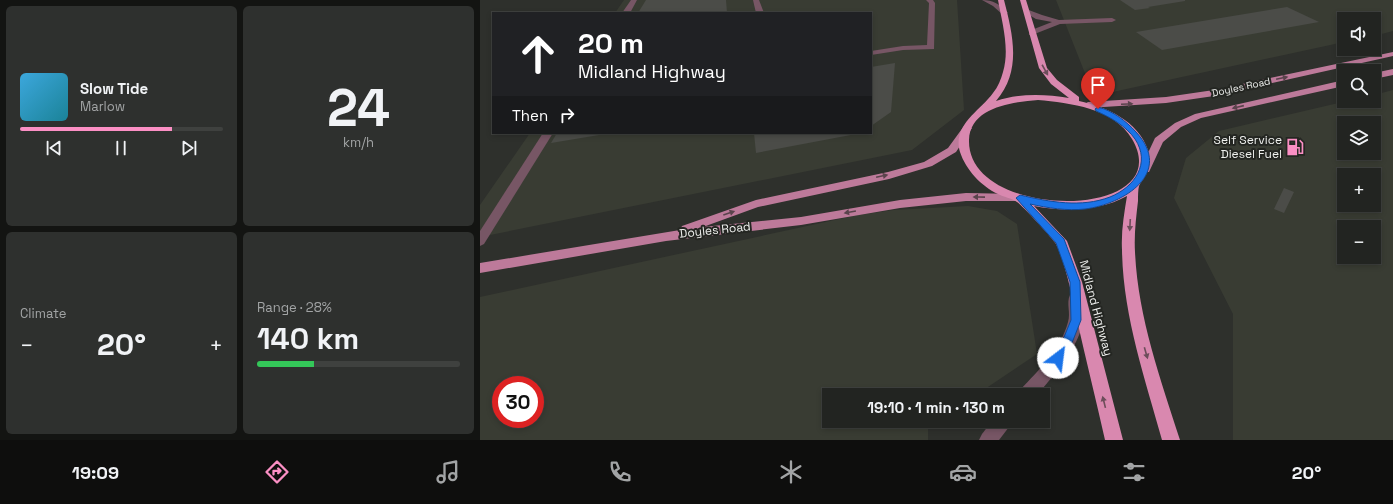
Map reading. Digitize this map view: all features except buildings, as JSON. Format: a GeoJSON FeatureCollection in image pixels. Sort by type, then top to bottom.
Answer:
{"type":"FeatureCollection","features":[{"type":"Feature","properties":{"kind":"highway"},"geometry":{"type":"LineString","coordinates":[[1001,0],[1010,47],[1008,72],[997,96],[966,128],[963,145],[970,165],[989,183],[1019,198],[1052,206],[1085,206],[1114,199],[1134,186],[1145,170],[1145,154],[1138,139],[1126,125],[1062,90],[1047,74],[1040,60],[1023,0]]}},
{"type":"Feature","properties":{"kind":"highway"},"geometry":{"type":"LineString","coordinates":[[980,113],[996,104],[1024,98],[1038,97],[1061,99],[1086,104]]}},
{"type":"Feature","properties":{"kind":"highway"},"geometry":{"type":"LineString","coordinates":[[1134,186],[1128,250],[1132,287],[1139,328],[1170,440]]}},
{"type":"Feature","properties":{"kind":"highway","name":"Midland Highway"},"geometry":{"type":"LineString","coordinates":[[1019,198],[1061,241],[1075,282],[1114,440]]}},
{"type":"Feature","properties":{"kind":"main road","name":"Doyles Road"},"geometry":{"type":"LineString","coordinates":[[1086,104],[1166,100],[1214,93],[1393,54]]}},
{"type":"Feature","properties":{"kind":"main road"},"geometry":{"type":"LineString","coordinates":[[1381,75],[1393,72]]}},
{"type":"Feature","properties":{"kind":"main road","name":"Doyles Road"},"geometry":{"type":"LineString","coordinates":[[1145,170],[1159,140],[1178,125],[1198,116],[1337,85]]}},
{"type":"Feature","properties":{"kind":"main road","name":"Doyles Road"},"geometry":{"type":"LineString","coordinates":[[666,236],[756,204],[889,175],[928,164],[952,150],[966,128]]}},
{"type":"Feature","properties":{"kind":"main road","name":"Doyles Road"},"geometry":{"type":"LineString","coordinates":[[666,236],[801,221],[900,204],[966,197],[1019,198]]}},
{"type":"Feature","properties":{"kind":"main road"},"geometry":{"type":"LineString","coordinates":[[480,268],[666,236]]}},
{"type":"Feature","properties":{"kind":"street"},"geometry":{"type":"LineString","coordinates":[[627,12],[634,0]]}},
{"type":"Feature","properties":{"kind":"street"},"geometry":{"type":"LineString","coordinates":[[756,0],[760,12]]}},
{"type":"Feature","properties":{"kind":"street"},"geometry":{"type":"LineString","coordinates":[[872,53],[903,48],[931,48],[932,3],[929,0]]}},
{"type":"Feature","properties":{"kind":"street"},"geometry":{"type":"LineString","coordinates":[[985,0],[995,5],[1004,13]]}},
{"type":"Feature","properties":{"kind":"street"},"geometry":{"type":"LineString","coordinates":[[1026,11],[1039,17],[1059,22],[1112,20]]}},
{"type":"Feature","properties":{"kind":"street"},"geometry":{"type":"LineString","coordinates":[[1032,33],[1059,22]]}},
{"type":"Feature","properties":{"kind":"street"},"geometry":{"type":"LineString","coordinates":[[480,241],[547,134]]}},
{"type":"Feature","properties":{"kind":"street"},"geometry":{"type":"LineString","coordinates":[[1032,388],[1064,350],[1076,320],[1075,282]]}},
{"type":"Feature","properties":{"kind":"street"},"geometry":{"type":"LineString","coordinates":[[988,440],[997,428]]}},
{"type":"Feature","properties":{"kind":"shaded area"},"geometry":{"type":"Polygon","coordinates":[[[624,0],[957,0],[964,110],[912,150],[480,237],[480,205],[529,134],[872,134],[872,12],[616,12],[624,0]]]}},
{"type":"Feature","properties":{"kind":"shaded area"},"geometry":{"type":"Polygon","coordinates":[[[1056,0],[1393,0],[1393,31],[1381,34],[1381,12],[1337,12],[1337,44],[1094,96],[1056,0]]]}},
{"type":"Feature","properties":{"kind":"shaded area"},"geometry":{"type":"Polygon","coordinates":[[[1393,90],[1393,440],[1233,440],[1233,314],[1174,198],[1186,158],[1219,131],[1337,103],[1337,108],[1381,108],[1381,93],[1393,90]]]}},
{"type":"Feature","properties":{"kind":"shaded area"},"geometry":{"type":"Polygon","coordinates":[[[968,206],[997,211],[1017,224],[1037,354],[986,388],[822,388],[822,428],[928,428],[928,440],[480,440],[480,297],[858,215],[894,210],[968,206]]]}},
{"type":"Feature","properties":{"kind":"place","name":"Self Service Diesel Fuel"},"geometry":{"type":"Point","coordinates":[1295,147]}},
{"type":"Feature","properties":{"kind":"route"},"geometry":{"type":"LineString","coordinates":[[1058,358],[1064,350],[1076,320],[1075,282],[1061,241],[1020,198],[1052,206],[1085,206],[1114,199],[1134,186],[1145,170],[1145,154],[1138,139],[1126,125],[1098,109]]}}]}
